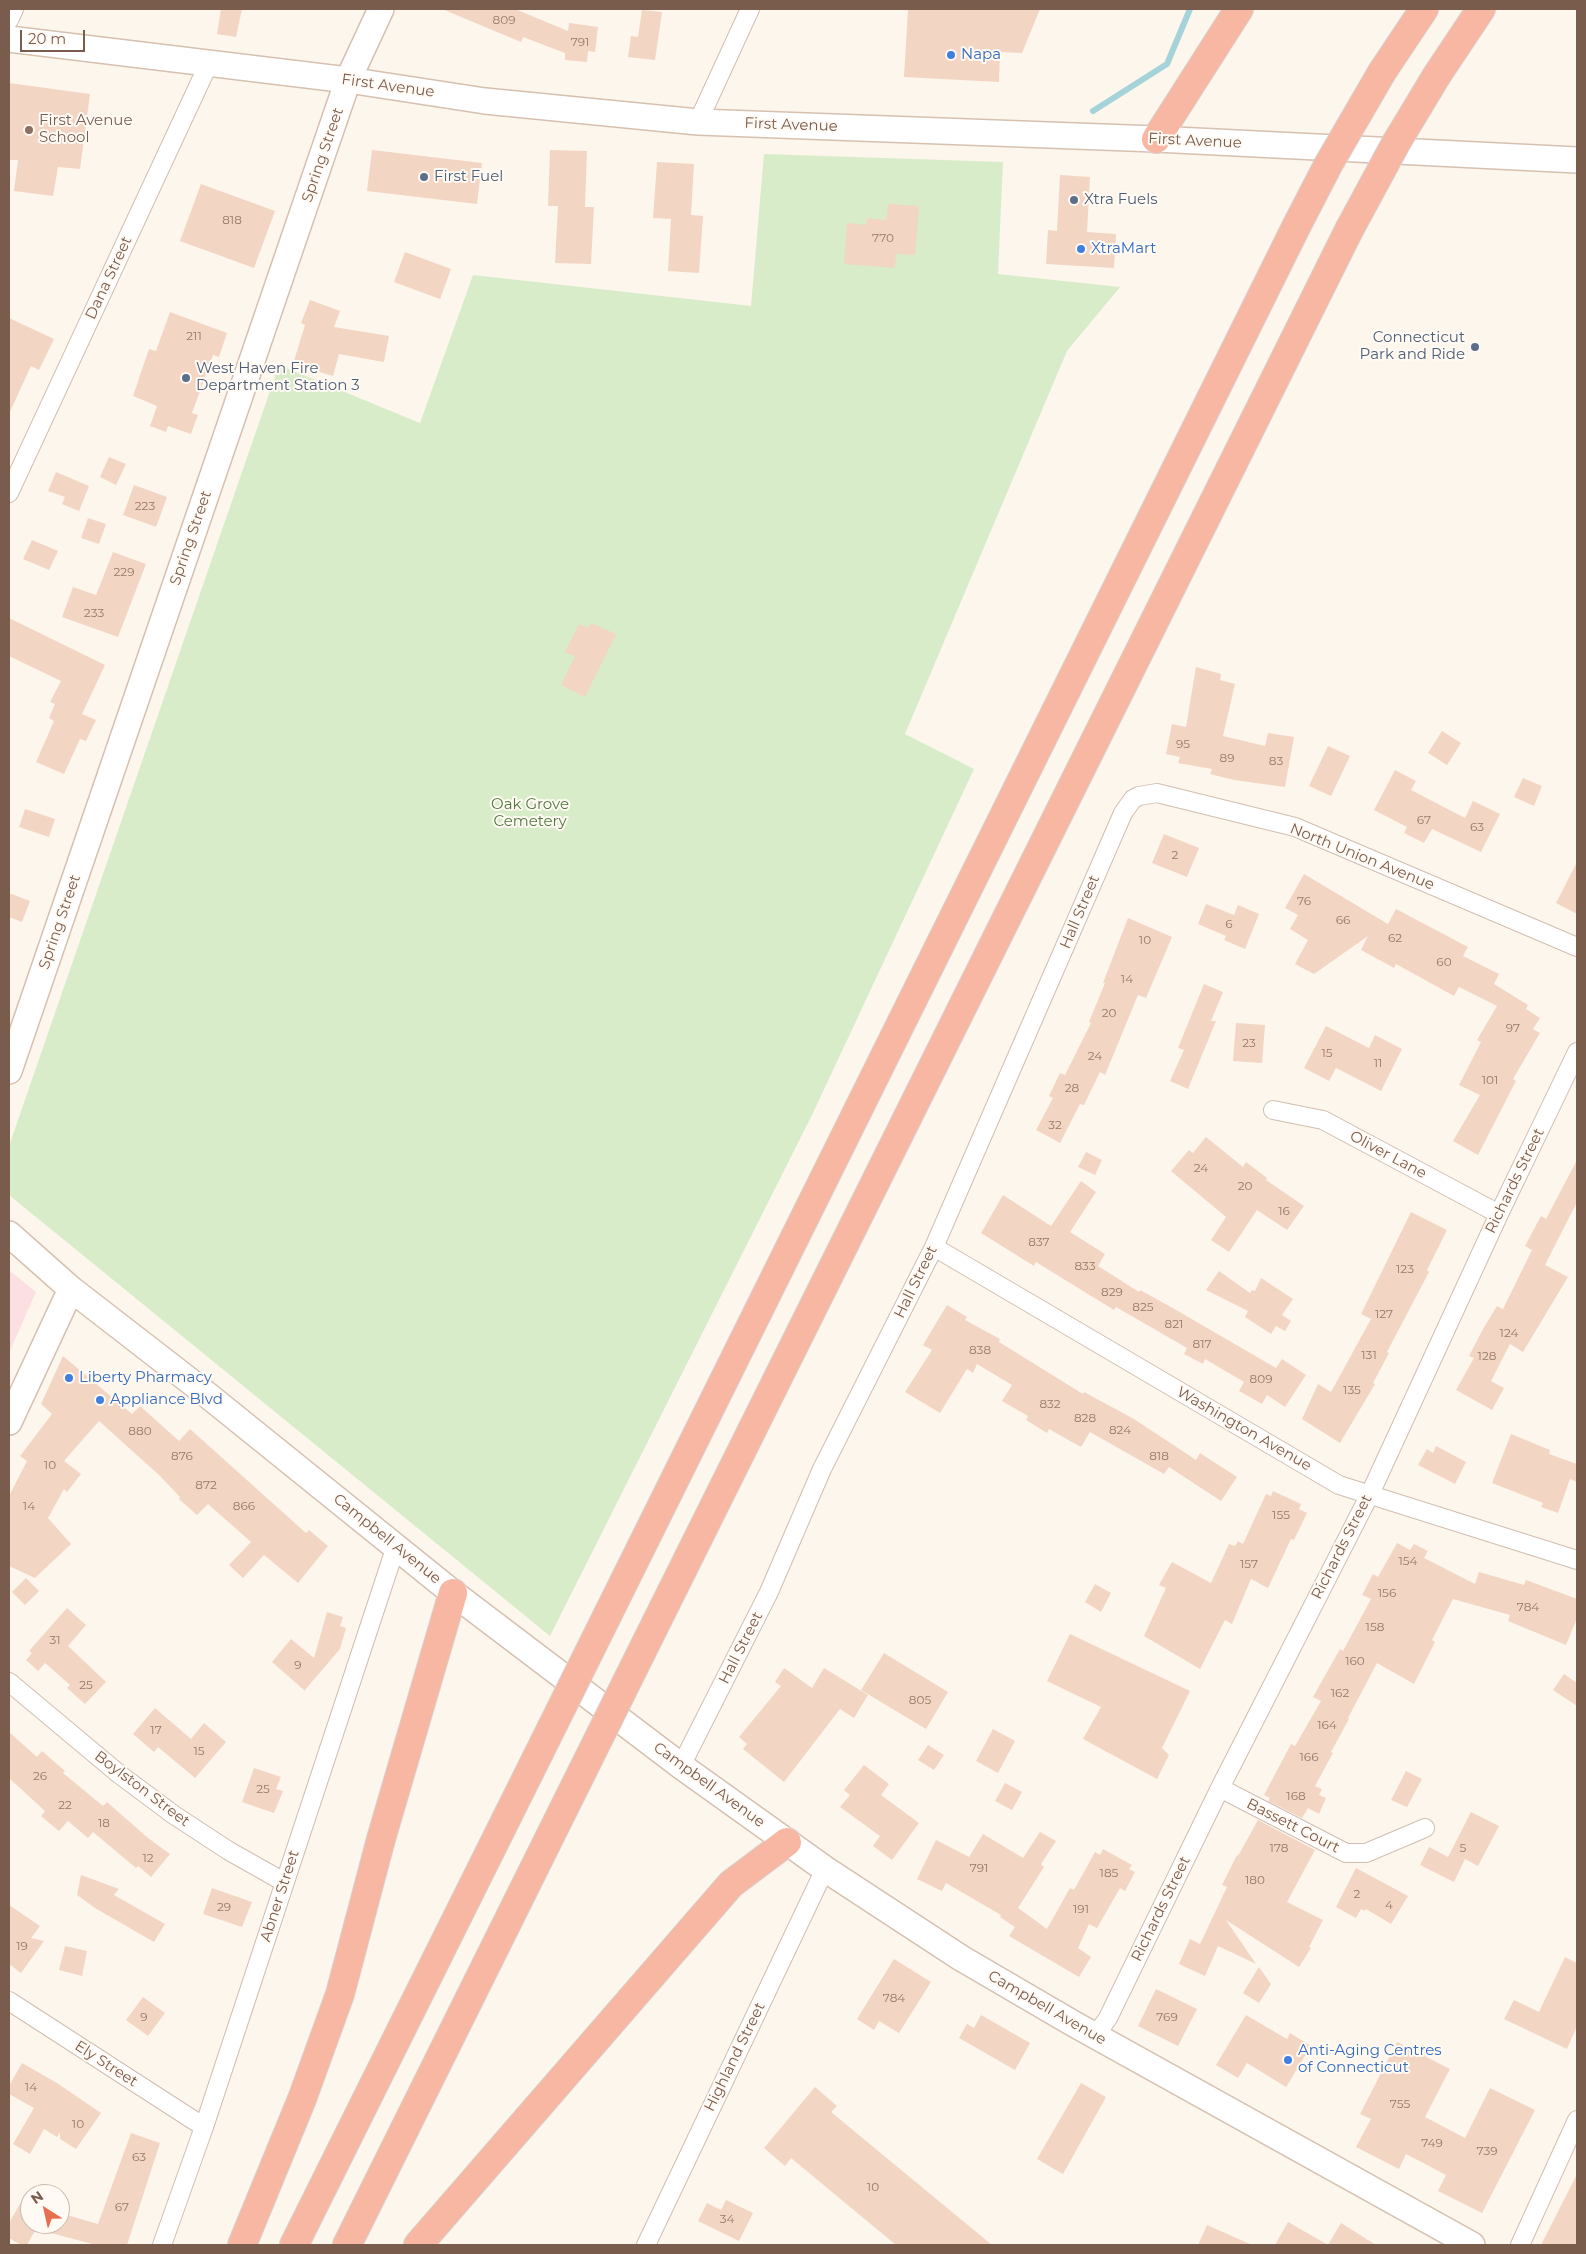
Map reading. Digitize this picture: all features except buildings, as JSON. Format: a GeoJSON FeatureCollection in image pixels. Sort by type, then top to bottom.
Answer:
{"type":"FeatureCollection","features":[{"type":"Feature","properties":{"kind":"highway"},"geometry":{"type":"LineString","coordinates":[[1156,139],[1239,9]]}},
{"type":"Feature","properties":{"kind":"highway"},"geometry":{"type":"LineString","coordinates":[[294,2245],[1296,227],[1382,72],[1424,9]]}},
{"type":"Feature","properties":{"kind":"highway"},"geometry":{"type":"LineString","coordinates":[[347,2245],[1349,230],[1396,143],[1437,75],[1481,9]]}},
{"type":"Feature","properties":{"kind":"highway"},"geometry":{"type":"LineString","coordinates":[[242,2245],[302,2099],[340,1994],[381,1839],[453,1593]]}},
{"type":"Feature","properties":{"kind":"highway"},"geometry":{"type":"LineString","coordinates":[[418,2245],[731,1884],[787,1842]]}},
{"type":"Feature","properties":{"kind":"main road","name":"Spring Street"},"geometry":{"type":"LineString","coordinates":[[9,1071],[348,80],[381,9]]}},
{"type":"Feature","properties":{"kind":"main road","name":"First Avenue"},"geometry":{"type":"LineString","coordinates":[[9,39],[348,80],[494,102],[698,122],[851,126],[1156,139],[1577,160]]}},
{"type":"Feature","properties":{"kind":"main road","name":"Campbell Avenue"},"geometry":{"type":"LineString","coordinates":[[9,1234],[71,1289],[453,1593],[682,1766],[824,1869],[956,1955],[1094,2036],[1472,2245]]}},
{"type":"Feature","properties":{"kind":"main road"},"geometry":{"type":"LineString","coordinates":[[9,1422],[71,1289]]}},
{"type":"Feature","properties":{"kind":"street"},"geometry":{"type":"LineString","coordinates":[[9,20],[14,9]]}},
{"type":"Feature","properties":{"kind":"street"},"geometry":{"type":"LineString","coordinates":[[698,122],[750,9]]}},
{"type":"Feature","properties":{"kind":"street","name":"Dana Street"},"geometry":{"type":"LineString","coordinates":[[9,493],[209,63]]}},
{"type":"Feature","properties":{"kind":"street","name":"North Union Avenue"},"geometry":{"type":"LineString","coordinates":[[1139,796],[1157,793],[1295,827],[1577,947]]}},
{"type":"Feature","properties":{"kind":"street","name":"Hall Street"},"geometry":{"type":"LineString","coordinates":[[682,1766],[769,1592],[822,1469],[934,1248],[1123,812],[1133,799],[1139,796]]}},
{"type":"Feature","properties":{"kind":"street","name":"Richards Street"},"geometry":{"type":"LineString","coordinates":[[1094,2036],[1108,2018],[1220,1788],[1370,1494],[1499,1214],[1577,1052]]}},
{"type":"Feature","properties":{"kind":"street","name":"Oliver Lane"},"geometry":{"type":"LineString","coordinates":[[1273,1110],[1323,1120],[1499,1214]]}},
{"type":"Feature","properties":{"kind":"street","name":"Washington Avenue"},"geometry":{"type":"LineString","coordinates":[[934,1248],[1339,1485],[1577,1560]]}},
{"type":"Feature","properties":{"kind":"street","name":"Abner Street"},"geometry":{"type":"LineString","coordinates":[[162,2245],[204,2127],[396,1546]]}},
{"type":"Feature","properties":{"kind":"street","name":"Boylston Street"},"geometry":{"type":"LineString","coordinates":[[9,1682],[119,1774],[174,1815],[229,1851],[284,1882]]}},
{"type":"Feature","properties":{"kind":"street","name":"Bassett Court"},"geometry":{"type":"LineString","coordinates":[[1220,1788],[1346,1853],[1366,1853],[1425,1828]]}},
{"type":"Feature","properties":{"kind":"street","name":"Highland Street"},"geometry":{"type":"LineString","coordinates":[[646,2245],[824,1869]]}},
{"type":"Feature","properties":{"kind":"street","name":"Ely Street"},"geometry":{"type":"LineString","coordinates":[[9,2001],[204,2127]]}},
{"type":"Feature","properties":{"kind":"street"},"geometry":{"type":"LineString","coordinates":[[1520,2245],[1577,2120]]}},
{"type":"Feature","properties":{"kind":"shaded area"},"geometry":{"type":"Polygon","coordinates":[[[9,1270],[36,1292],[9,1353],[9,1270]]]}},
{"type":"Feature","properties":{"kind":"green space","name":"Oak Grove Cemetery"},"geometry":{"type":"Polygon","coordinates":[[[764,154],[1003,162],[998,274],[1120,287],[1067,351],[905,734],[974,769],[812,1115],[550,1636],[9,1195],[9,1146],[279,365],[420,423],[473,275],[751,306],[764,154]]]}},
{"type":"Feature","properties":{"kind":"waterway"},"geometry":{"type":"LineString","coordinates":[[1093,111],[1167,64],[1190,9]]}},
{"type":"Feature","properties":{"kind":"place","name":"Napa"},"geometry":{"type":"Point","coordinates":[951,55]}},
{"type":"Feature","properties":{"kind":"place","name":"First Avenue School"},"geometry":{"type":"Point","coordinates":[29,130]}},
{"type":"Feature","properties":{"kind":"place","name":"First Fuel"},"geometry":{"type":"Point","coordinates":[424,177]}},
{"type":"Feature","properties":{"kind":"place","name":"Xtra Fuels"},"geometry":{"type":"Point","coordinates":[1074,200]}},
{"type":"Feature","properties":{"kind":"place","name":"XtraMart"},"geometry":{"type":"Point","coordinates":[1081,249]}},
{"type":"Feature","properties":{"kind":"place","name":"Connecticut Park and Ride"},"geometry":{"type":"Point","coordinates":[1475,347]}},
{"type":"Feature","properties":{"kind":"place","name":"West Haven Fire Department Station 3"},"geometry":{"type":"Point","coordinates":[186,378]}},
{"type":"Feature","properties":{"kind":"place","name":"Liberty Pharmacy"},"geometry":{"type":"Point","coordinates":[69,1378]}},
{"type":"Feature","properties":{"kind":"place","name":"Appliance Blvd"},"geometry":{"type":"Point","coordinates":[100,1400]}},
{"type":"Feature","properties":{"kind":"place","name":"Anti-Aging Centres of Connecticut"},"geometry":{"type":"Point","coordinates":[1288,2060]}}]}
